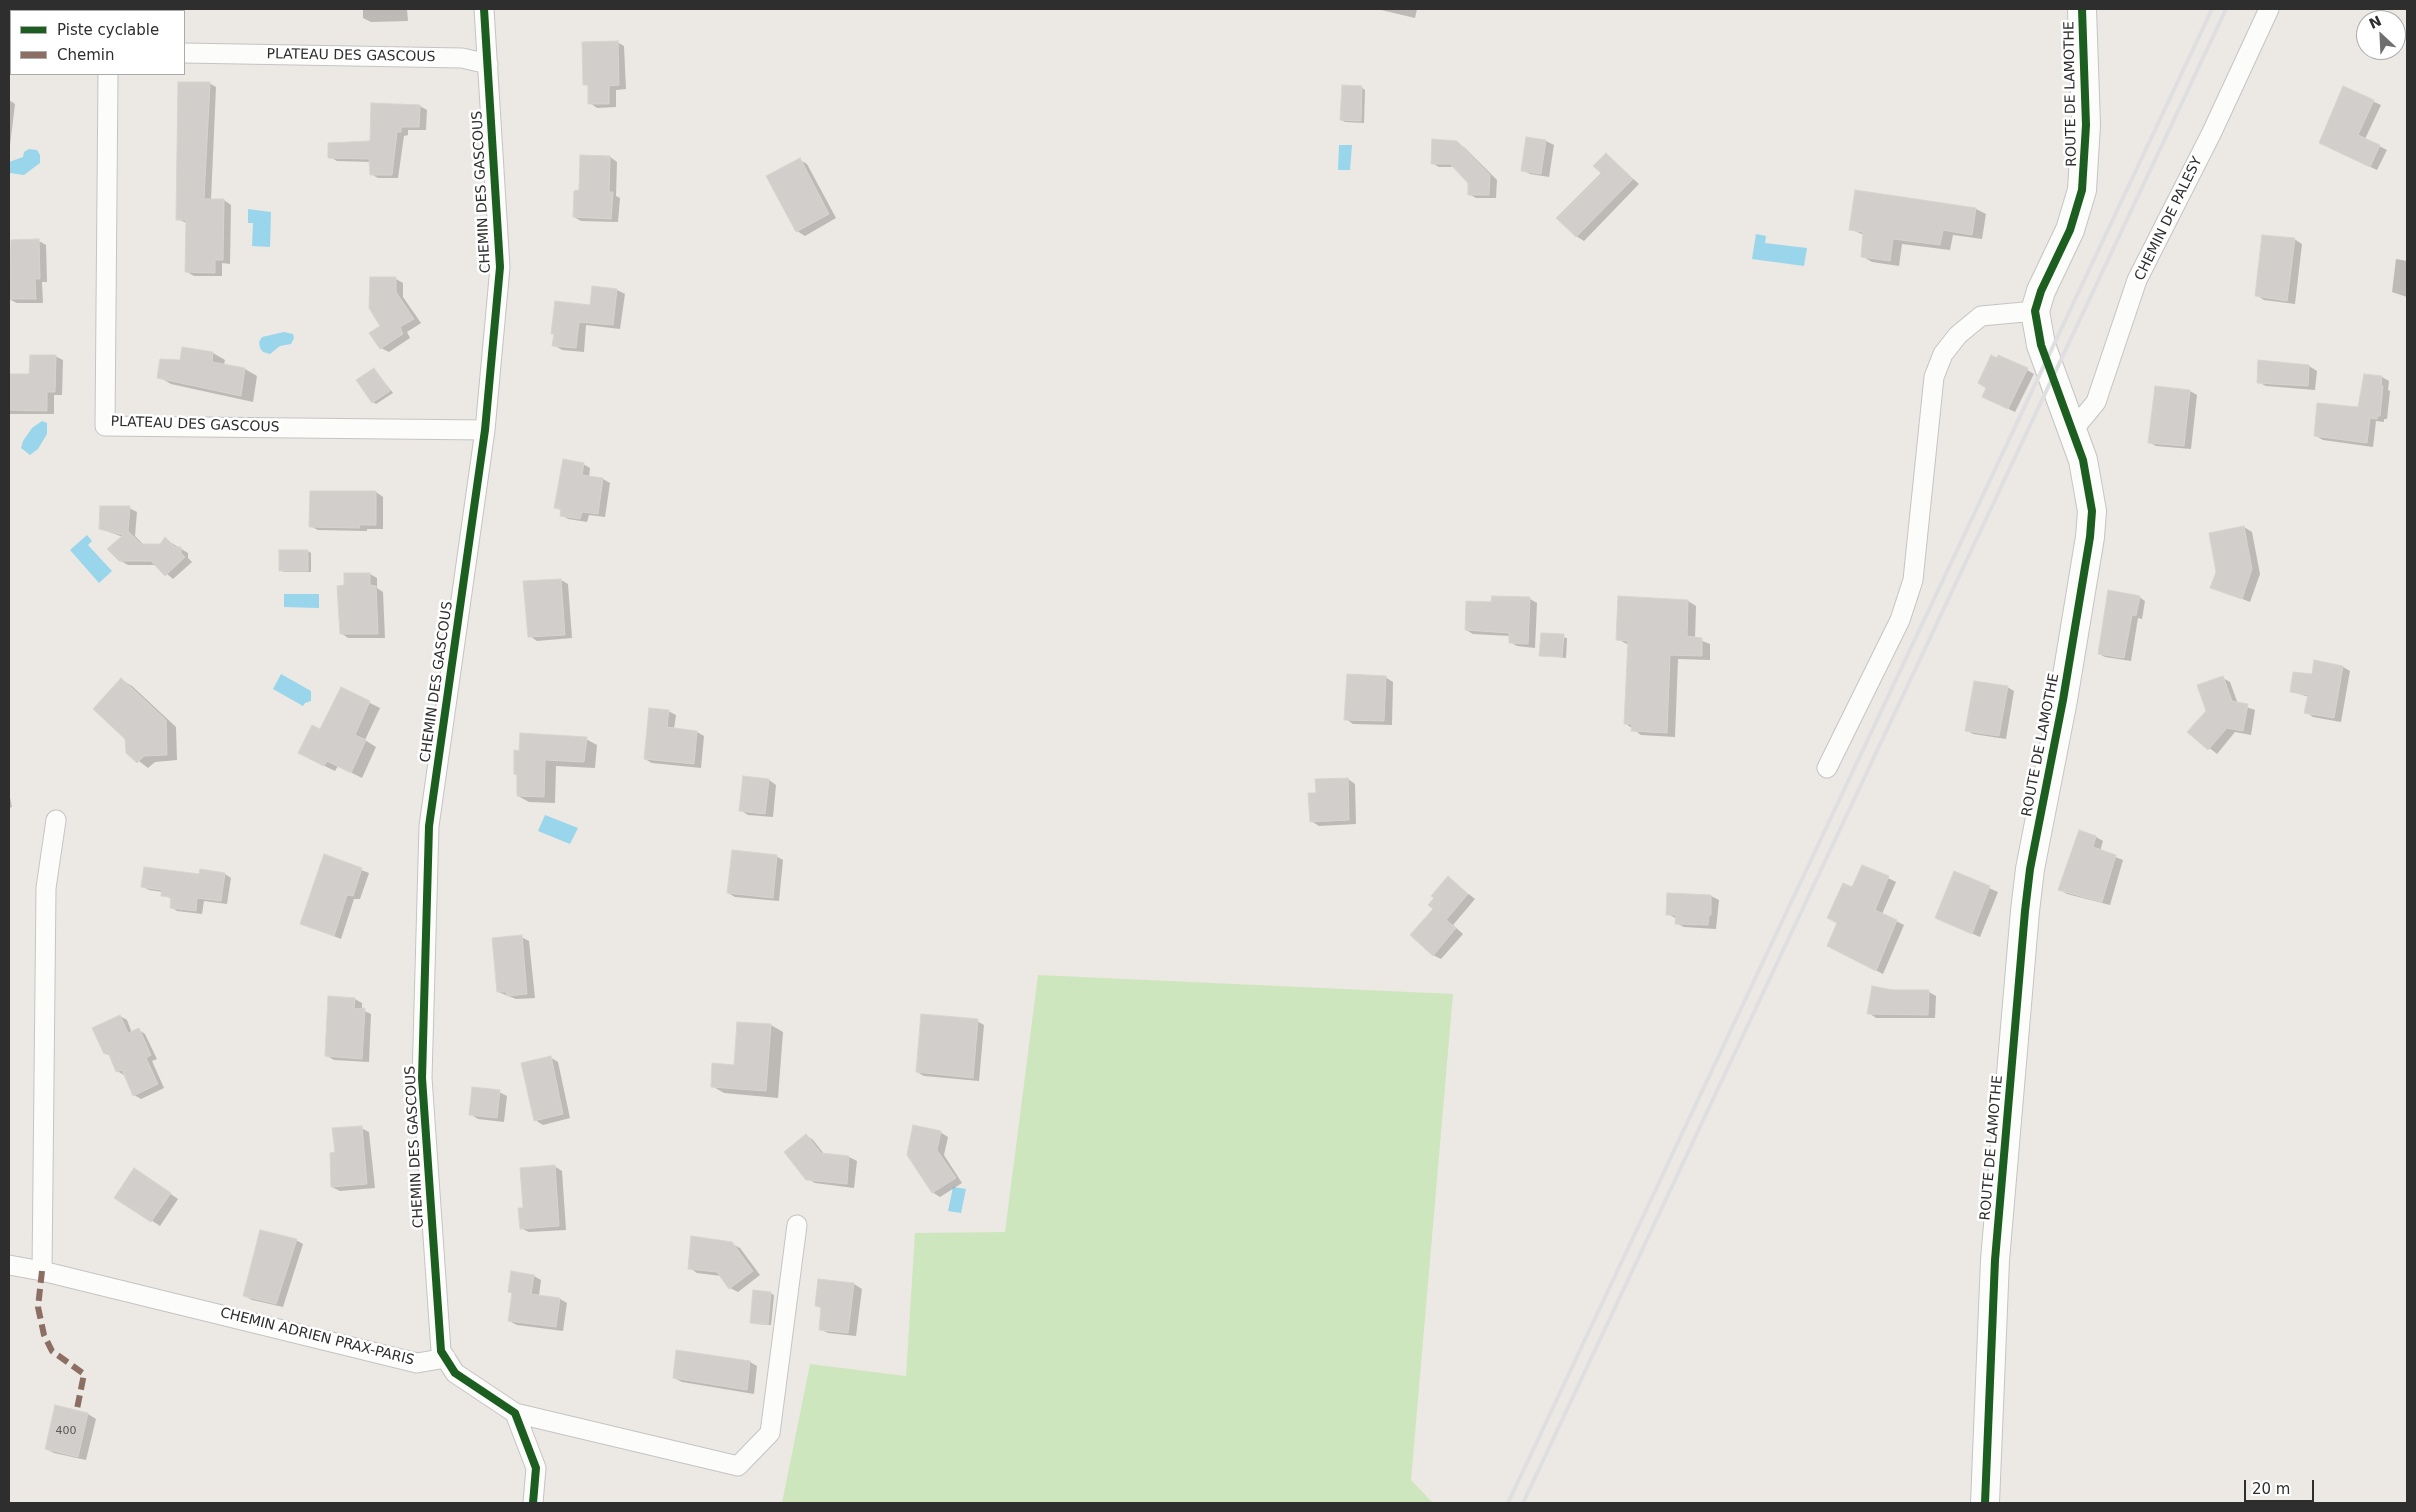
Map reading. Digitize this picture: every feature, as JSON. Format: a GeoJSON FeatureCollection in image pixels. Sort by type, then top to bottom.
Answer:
{"type":"FeatureCollection","features":[{"type":"Feature","properties":{"kind":"street","name":"CHEMIN DES GASCOUS"},"geometry":{"type":"LineString","coordinates":[[446,1358],[441,1351],[422,1078],[429,826],[484,430],[500,266],[484,9]]}},
{"type":"Feature","properties":{"kind":"street","name":"ROUTE DE LAMOTHE"},"geometry":{"type":"LineString","coordinates":[[1985,1503],[1995,1260],[2025,911],[2030,869],[2063,700],[2090,536],[2092,511],[2089,486],[2073,430],[2042,345],[2034,311],[2041,291],[2070,230],[2082,190],[2086,125],[2082,9]]}},
{"type":"Feature","properties":{"kind":"street","name":"CHEMIN DE PALESY"},"geometry":{"type":"LineString","coordinates":[[2073,430],[2096,402],[2137,280],[2212,132],[2268,9]]}},
{"type":"Feature","properties":{"kind":"street","name":"PLATEAU DES GASCOUS"},"geometry":{"type":"LineString","coordinates":[[185,53],[462,58],[488,64]]}},
{"type":"Feature","properties":{"kind":"street","name":"PLATEAU DES GASCOUS"},"geometry":{"type":"LineString","coordinates":[[108,75],[105,426],[484,430]]}},
{"type":"Feature","properties":{"kind":"street"},"geometry":{"type":"LineString","coordinates":[[1827,768],[1900,620],[1913,580],[1934,377],[1943,354],[1958,335],[1981,316],[2034,311]]}},
{"type":"Feature","properties":{"kind":"street"},"geometry":{"type":"LineString","coordinates":[[42,1271],[46,888],[56,820]]}},
{"type":"Feature","properties":{"kind":"street"},"geometry":{"type":"LineString","coordinates":[[446,1358],[455,1373],[515,1413],[738,1466],[770,1433],[796,1225]]}},
{"type":"Feature","properties":{"kind":"street","name":"CHEMIN ADRIEN PRAX-PARIS"},"geometry":{"type":"LineString","coordinates":[[9,1265],[42,1271],[417,1362],[446,1358]]}},
{"type":"Feature","properties":{"kind":"street"},"geometry":{"type":"LineString","coordinates":[[515,1413],[536,1468],[533,1503]]}},
{"type":"Feature","properties":{"kind":"green space"},"geometry":{"type":"Polygon","coordinates":[[[1038,975],[1453,994],[1411,1480],[1433,1503],[782,1503],[810,1364],[906,1376],[915,1233],[1005,1232],[1038,975]]]}},
{"type":"Feature","properties":{"kind":"water"},"geometry":{"type":"Polygon","coordinates":[[[1339,145],[1352,145],[1350,170],[1338,170],[1339,145]]]}},
{"type":"Feature","properties":{"kind":"water"},"geometry":{"type":"Polygon","coordinates":[[[29,149],[37,150],[40,155],[40,163],[24,175],[10,173],[9,162],[23,157],[24,152],[29,149]]]}},
{"type":"Feature","properties":{"kind":"water"},"geometry":{"type":"Polygon","coordinates":[[[248,209],[271,212],[270,247],[252,246],[253,223],[248,223],[248,209]]]}},
{"type":"Feature","properties":{"kind":"water"},"geometry":{"type":"Polygon","coordinates":[[[1756,234],[1766,236],[1765,243],[1807,248],[1804,266],[1752,259],[1756,234]]]}},
{"type":"Feature","properties":{"kind":"water"},"geometry":{"type":"Polygon","coordinates":[[[284,332],[293,334],[294,338],[291,344],[280,346],[270,354],[263,352],[259,342],[262,337],[284,332]]]}},
{"type":"Feature","properties":{"kind":"water"},"geometry":{"type":"Polygon","coordinates":[[[42,421],[47,423],[47,434],[38,449],[30,455],[21,448],[23,441],[32,428],[42,421]]]}},
{"type":"Feature","properties":{"kind":"water"},"geometry":{"type":"Polygon","coordinates":[[[87,535],[92,541],[88,545],[112,571],[99,583],[70,550],[87,535]]]}},
{"type":"Feature","properties":{"kind":"water"},"geometry":{"type":"Polygon","coordinates":[[[284,594],[319,594],[319,608],[284,607],[284,594]]]}},
{"type":"Feature","properties":{"kind":"water"},"geometry":{"type":"Polygon","coordinates":[[[281,674],[311,691],[311,701],[303,706],[273,689],[281,674]]]}},
{"type":"Feature","properties":{"kind":"water"},"geometry":{"type":"Polygon","coordinates":[[[545,815],[578,828],[570,844],[538,831],[545,815]]]}},
{"type":"Feature","properties":{"kind":"water"},"geometry":{"type":"Polygon","coordinates":[[[953,1187],[966,1189],[961,1213],[948,1211],[953,1187]]]}},
{"type":"Feature","properties":{"kind":"building"},"geometry":{"type":"Polygon","coordinates":[[[618,41],[619,85],[609,86],[609,104],[588,104],[588,85],[583,85],[582,42],[618,41]]]}},
{"type":"Feature","properties":{"kind":"building"},"geometry":{"type":"Polygon","coordinates":[[[178,82],[210,82],[204,199],[224,199],[223,260],[215,260],[215,273],[185,272],[186,220],[176,220],[178,82]]]}},
{"type":"Feature","properties":{"kind":"building"},"geometry":{"type":"Polygon","coordinates":[[[1342,85],[1362,86],[1361,121],[1340,120],[1342,85]]]}},
{"type":"Feature","properties":{"kind":"building"},"geometry":{"type":"Polygon","coordinates":[[[2343,86],[2374,100],[2358,135],[2380,145],[2370,167],[2319,143],[2343,86]]]}},
{"type":"Feature","properties":{"kind":"building"},"geometry":{"type":"Polygon","coordinates":[[[371,103],[420,105],[419,127],[401,127],[401,132],[397,132],[392,175],[370,175],[369,159],[328,158],[328,143],[370,141],[371,103]]]}},
{"type":"Feature","properties":{"kind":"building"},"geometry":{"type":"Polygon","coordinates":[[[1526,137],[1546,140],[1541,174],[1521,171],[1526,137]]]}},
{"type":"Feature","properties":{"kind":"building"},"geometry":{"type":"Polygon","coordinates":[[[1432,139],[1457,141],[1490,175],[1489,195],[1468,195],[1468,183],[1450,164],[1431,164],[1432,139]]]}},
{"type":"Feature","properties":{"kind":"building"},"geometry":{"type":"Polygon","coordinates":[[[1606,153],[1633,179],[1576,237],[1556,218],[1601,173],[1593,166],[1606,153]]]}},
{"type":"Feature","properties":{"kind":"building"},"geometry":{"type":"Polygon","coordinates":[[[580,155],[610,156],[609,192],[613,192],[611,219],[573,217],[574,191],[579,190],[580,155]]]}},
{"type":"Feature","properties":{"kind":"building"},"geometry":{"type":"Polygon","coordinates":[[[800,158],[829,214],[796,232],[766,176],[800,158]]]}},
{"type":"Feature","properties":{"kind":"building"},"geometry":{"type":"Polygon","coordinates":[[[1855,190],[1976,208],[1972,235],[1943,230],[1940,245],[1893,239],[1890,261],[1861,257],[1863,232],[1849,230],[1855,190]]]}},
{"type":"Feature","properties":{"kind":"building"},"geometry":{"type":"Polygon","coordinates":[[[2262,235],[2295,238],[2287,301],[2255,296],[2262,235]]]}},
{"type":"Feature","properties":{"kind":"building"},"geometry":{"type":"Polygon","coordinates":[[[39,239],[40,279],[35,279],[36,299],[9,299],[11,240],[39,239]]]}},
{"type":"Feature","properties":{"kind":"building"},"geometry":{"type":"Polygon","coordinates":[[[370,277],[396,277],[396,292],[414,319],[400,327],[403,334],[380,349],[369,333],[380,326],[369,308],[370,277]]]}},
{"type":"Feature","properties":{"kind":"building"},"geometry":{"type":"Polygon","coordinates":[[[592,286],[617,289],[613,325],[579,322],[576,348],[552,346],[554,334],[551,334],[555,301],[590,305],[592,286]]]}},
{"type":"Feature","properties":{"kind":"building"},"geometry":{"type":"Polygon","coordinates":[[[182,347],[213,352],[212,362],[245,368],[241,396],[157,378],[160,359],[180,360],[182,347]]]}},
{"type":"Feature","properties":{"kind":"building"},"geometry":{"type":"Polygon","coordinates":[[[30,355],[56,355],[55,392],[47,392],[47,411],[9,410],[9,374],[29,374],[30,355]]]}},
{"type":"Feature","properties":{"kind":"building"},"geometry":{"type":"Polygon","coordinates":[[[1991,355],[1997,358],[1998,355],[2028,368],[2008,409],[1982,397],[1986,388],[1978,383],[1991,355]]]}},
{"type":"Feature","properties":{"kind":"building"},"geometry":{"type":"Polygon","coordinates":[[[2258,360],[2309,365],[2308,386],[2257,383],[2258,360]]]}},
{"type":"Feature","properties":{"kind":"building"},"geometry":{"type":"Polygon","coordinates":[[[374,368],[390,391],[372,403],[356,380],[374,368]]]}},
{"type":"Feature","properties":{"kind":"building"},"geometry":{"type":"Polygon","coordinates":[[[2364,374],[2382,376],[2381,386],[2383,386],[2380,416],[2377,416],[2377,419],[2370,418],[2367,443],[2314,436],[2317,403],[2358,407],[2364,374]]]}},
{"type":"Feature","properties":{"kind":"building"},"geometry":{"type":"Polygon","coordinates":[[[2155,386],[2190,390],[2184,446],[2148,443],[2155,386]]]}},
{"type":"Feature","properties":{"kind":"building"},"geometry":{"type":"Polygon","coordinates":[[[563,459],[584,463],[582,475],[603,478],[598,514],[582,512],[580,519],[560,516],[561,509],[554,508],[563,459]]]}},
{"type":"Feature","properties":{"kind":"building"},"geometry":{"type":"Polygon","coordinates":[[[310,491],[376,491],[376,525],[359,525],[360,528],[309,527],[310,491]]]}},
{"type":"Feature","properties":{"kind":"building"},"geometry":{"type":"Polygon","coordinates":[[[100,506],[130,506],[128,531],[141,544],[160,544],[165,537],[175,547],[181,547],[181,553],[185,557],[165,576],[151,561],[119,561],[107,549],[123,535],[99,529],[100,506]]]}},
{"type":"Feature","properties":{"kind":"building"},"geometry":{"type":"Polygon","coordinates":[[[2244,526],[2252,569],[2242,599],[2210,588],[2216,572],[2209,533],[2244,526]]]}},
{"type":"Feature","properties":{"kind":"building"},"geometry":{"type":"Polygon","coordinates":[[[279,550],[308,550],[308,571],[279,571],[279,550]]]}},
{"type":"Feature","properties":{"kind":"building"},"geometry":{"type":"Polygon","coordinates":[[[344,573],[370,573],[370,585],[376,586],[378,634],[340,634],[337,586],[344,585],[344,573]]]}},
{"type":"Feature","properties":{"kind":"building"},"geometry":{"type":"Polygon","coordinates":[[[561,579],[565,635],[528,637],[523,581],[561,579]]]}},
{"type":"Feature","properties":{"kind":"building"},"geometry":{"type":"Polygon","coordinates":[[[2108,590],[2140,596],[2136,616],[2132,615],[2124,658],[2098,654],[2108,590]]]}},
{"type":"Feature","properties":{"kind":"building"},"geometry":{"type":"Polygon","coordinates":[[[1492,596],[1530,597],[1528,644],[1509,643],[1509,633],[1465,630],[1466,601],[1491,602],[1492,596]]]}},
{"type":"Feature","properties":{"kind":"building"},"geometry":{"type":"Polygon","coordinates":[[[1618,596],[1688,600],[1687,636],[1702,638],[1702,656],[1670,655],[1667,733],[1631,731],[1632,724],[1624,724],[1628,641],[1616,640],[1618,596]]]}},
{"type":"Feature","properties":{"kind":"building"},"geometry":{"type":"Polygon","coordinates":[[[1541,633],[1564,634],[1562,657],[1539,656],[1541,633]]]}},
{"type":"Feature","properties":{"kind":"building"},"geometry":{"type":"Polygon","coordinates":[[[2314,660],[2343,666],[2334,718],[2304,713],[2308,695],[2290,692],[2293,672],[2312,674],[2314,660]]]}},
{"type":"Feature","properties":{"kind":"building"},"geometry":{"type":"Polygon","coordinates":[[[1347,674],[1386,676],[1384,721],[1344,720],[1347,674]]]}},
{"type":"Feature","properties":{"kind":"building"},"geometry":{"type":"Polygon","coordinates":[[[2223,676],[2232,701],[2248,704],[2243,731],[2227,728],[2208,750],[2187,732],[2206,711],[2197,685],[2223,676]]]}},
{"type":"Feature","properties":{"kind":"building"},"geometry":{"type":"Polygon","coordinates":[[[121,678],[166,720],[167,755],[144,756],[137,763],[126,753],[125,739],[93,709],[121,678]]]}},
{"type":"Feature","properties":{"kind":"building"},"geometry":{"type":"Polygon","coordinates":[[[1974,681],[2008,686],[1999,736],[1965,731],[1974,681]]]}},
{"type":"Feature","properties":{"kind":"building"},"geometry":{"type":"Polygon","coordinates":[[[341,687],[370,701],[355,735],[366,740],[351,773],[327,761],[324,766],[298,753],[312,725],[320,729],[341,687]]]}},
{"type":"Feature","properties":{"kind":"building"},"geometry":{"type":"Polygon","coordinates":[[[649,708],[669,710],[667,727],[697,731],[694,764],[644,759],[649,708]]]}},
{"type":"Feature","properties":{"kind":"building"},"geometry":{"type":"Polygon","coordinates":[[[520,733],[587,737],[584,762],[545,760],[544,797],[517,796],[517,775],[514,774],[514,750],[519,751],[520,733]]]}},
{"type":"Feature","properties":{"kind":"building"},"geometry":{"type":"Polygon","coordinates":[[[743,776],[769,779],[765,814],[739,811],[743,776]]]}},
{"type":"Feature","properties":{"kind":"building"},"geometry":{"type":"Polygon","coordinates":[[[1348,778],[1349,820],[1310,822],[1308,793],[1316,793],[1315,779],[1348,778]]]}},
{"type":"Feature","properties":{"kind":"building"},"geometry":{"type":"Polygon","coordinates":[[[2079,830],[2096,836],[2093,847],[2116,855],[2102,902],[2058,890],[2079,830]]]}},
{"type":"Feature","properties":{"kind":"building"},"geometry":{"type":"Polygon","coordinates":[[[732,850],[777,855],[773,898],[727,893],[732,850]]]}},
{"type":"Feature","properties":{"kind":"building"},"geometry":{"type":"Polygon","coordinates":[[[324,854],[362,868],[353,896],[347,895],[334,936],[300,924],[324,854]]]}},
{"type":"Feature","properties":{"kind":"building"},"geometry":{"type":"Polygon","coordinates":[[[1862,865],[1889,876],[1875,910],[1897,920],[1876,971],[1827,946],[1837,923],[1827,918],[1843,883],[1852,887],[1862,865]]]}},
{"type":"Feature","properties":{"kind":"building"},"geometry":{"type":"Polygon","coordinates":[[[144,867],[199,874],[200,869],[225,873],[221,901],[197,898],[196,911],[170,908],[171,897],[161,896],[162,890],[141,887],[144,867]]]}},
{"type":"Feature","properties":{"kind":"building"},"geometry":{"type":"Polygon","coordinates":[[[1954,871],[1990,886],[1972,934],[1935,918],[1954,871]]]}},
{"type":"Feature","properties":{"kind":"building"},"geometry":{"type":"Polygon","coordinates":[[[1448,876],[1468,894],[1446,920],[1456,928],[1433,956],[1410,935],[1433,909],[1428,905],[1434,898],[1431,896],[1448,876]]]}},
{"type":"Feature","properties":{"kind":"building"},"geometry":{"type":"Polygon","coordinates":[[[1667,893],[1711,895],[1711,915],[1709,915],[1708,925],[1675,924],[1676,915],[1666,915],[1667,893]]]}},
{"type":"Feature","properties":{"kind":"building"},"geometry":{"type":"Polygon","coordinates":[[[522,935],[527,994],[507,996],[506,992],[497,992],[492,938],[522,935]]]}},
{"type":"Feature","properties":{"kind":"building"},"geometry":{"type":"Polygon","coordinates":[[[1872,986],[1893,990],[1929,990],[1928,1015],[1867,1014],[1872,986]]]}},
{"type":"Feature","properties":{"kind":"building"},"geometry":{"type":"Polygon","coordinates":[[[328,996],[355,998],[354,1009],[365,1008],[362,1059],[325,1056],[328,996]]]}},
{"type":"Feature","properties":{"kind":"building"},"geometry":{"type":"Polygon","coordinates":[[[921,1014],[978,1019],[973,1078],[916,1072],[921,1014]]]}},
{"type":"Feature","properties":{"kind":"building"},"geometry":{"type":"Polygon","coordinates":[[[120,1015],[128,1033],[139,1028],[151,1055],[146,1058],[158,1084],[133,1096],[122,1070],[116,1072],[108,1052],[104,1054],[92,1028],[120,1015]]]}},
{"type":"Feature","properties":{"kind":"building"},"geometry":{"type":"Polygon","coordinates":[[[737,1022],[771,1024],[766,1091],[711,1087],[712,1063],[734,1065],[737,1022]]]}},
{"type":"Feature","properties":{"kind":"building"},"geometry":{"type":"Polygon","coordinates":[[[551,1056],[563,1114],[534,1121],[521,1063],[551,1056]]]}},
{"type":"Feature","properties":{"kind":"building"},"geometry":{"type":"Polygon","coordinates":[[[472,1087],[500,1090],[497,1118],[469,1115],[472,1087]]]}},
{"type":"Feature","properties":{"kind":"building"},"geometry":{"type":"Polygon","coordinates":[[[913,1125],[941,1131],[937,1150],[956,1178],[932,1193],[907,1155],[913,1125]]]}},
{"type":"Feature","properties":{"kind":"building"},"geometry":{"type":"Polygon","coordinates":[[[362,1126],[367,1184],[331,1187],[330,1153],[335,1152],[332,1128],[362,1126]]]}},
{"type":"Feature","properties":{"kind":"building"},"geometry":{"type":"Polygon","coordinates":[[[806,1134],[821,1153],[849,1156],[847,1184],[806,1180],[784,1152],[806,1134]]]}},
{"type":"Feature","properties":{"kind":"building"},"geometry":{"type":"Polygon","coordinates":[[[555,1165],[559,1226],[520,1229],[518,1208],[523,1208],[520,1168],[555,1165]]]}},
{"type":"Feature","properties":{"kind":"building"},"geometry":{"type":"Polygon","coordinates":[[[134,1168],[171,1193],[151,1222],[114,1198],[134,1168]]]}},
{"type":"Feature","properties":{"kind":"building"},"geometry":{"type":"Polygon","coordinates":[[[260,1230],[297,1239],[276,1304],[243,1296],[260,1230]]]}},
{"type":"Feature","properties":{"kind":"building"},"geometry":{"type":"Polygon","coordinates":[[[691,1236],[732,1242],[753,1271],[729,1289],[717,1272],[688,1269],[691,1236]]]}},
{"type":"Feature","properties":{"kind":"building"},"geometry":{"type":"Polygon","coordinates":[[[511,1271],[534,1275],[531,1294],[560,1298],[556,1327],[508,1321],[512,1293],[508,1292],[511,1271]]]}},
{"type":"Feature","properties":{"kind":"building"},"geometry":{"type":"Polygon","coordinates":[[[818,1279],[854,1283],[848,1333],[819,1330],[821,1307],[815,1306],[818,1279]]]}},
{"type":"Feature","properties":{"kind":"building"},"geometry":{"type":"Polygon","coordinates":[[[753,1290],[771,1292],[768,1324],[750,1323],[753,1290]]]}},
{"type":"Feature","properties":{"kind":"building"},"geometry":{"type":"Polygon","coordinates":[[[676,1350],[750,1361],[747,1390],[673,1378],[676,1350]]]}},
{"type":"Feature","properties":{"kind":"building"},"geometry":{"type":"Polygon","coordinates":[[[55,1405],[88,1413],[78,1457],[45,1449],[55,1405]]]}},
{"type":"Feature","properties":{"kind":"railway"},"geometry":{"type":"LineString","coordinates":[[1508,1503],[2212,9]]}},
{"type":"Feature","properties":{"kind":"railway"},"geometry":{"type":"LineString","coordinates":[[1523,1503],[2226,9]]}},
{"type":"Feature","properties":{"kind":"marked path"},"geometry":{"type":"LineString","coordinates":[[42,1271],[38,1307],[44,1335],[52,1351],[84,1374],[77,1409]]}},
{"type":"Feature","properties":{"kind":"cycle path"},"geometry":{"type":"LineString","coordinates":[[484,9],[500,267],[485,430],[429,826],[422,1078],[441,1351],[455,1373],[515,1413],[536,1468],[533,1503]]}},
{"type":"Feature","properties":{"kind":"cycle path"},"geometry":{"type":"LineString","coordinates":[[1985,1503],[1995,1260],[2025,911],[2030,869],[2063,700],[2090,537],[2092,511],[2083,460],[2041,345],[2035,311],[2041,291],[2070,230],[2082,190],[2086,125],[2082,9]]}}]}
